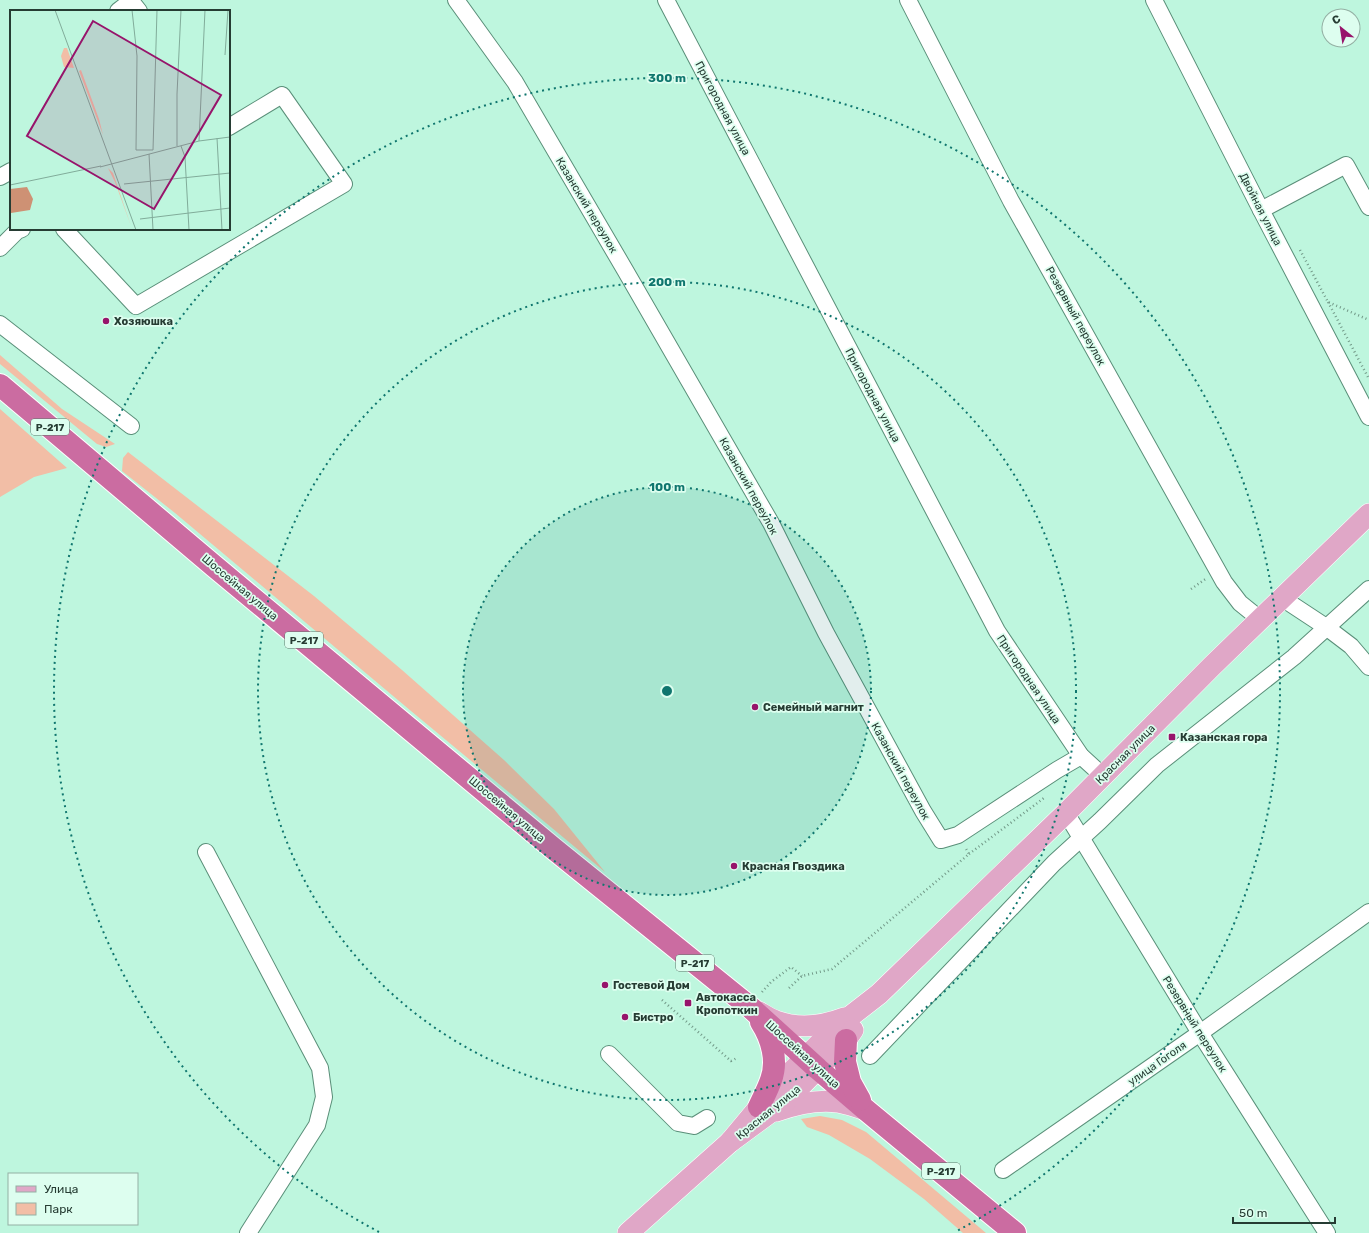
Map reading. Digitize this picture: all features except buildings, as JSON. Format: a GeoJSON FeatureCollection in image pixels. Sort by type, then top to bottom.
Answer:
{"type":"FeatureCollection","features":[{"type":"Feature","properties":{"kind":"highway","name":"Шоссейная улица"},"geometry":{"type":"LineString","coordinates":[[0,385],[214,566],[554,848],[756,1000],[811,1063],[1015,1233]]}},
{"type":"Feature","properties":{"kind":"highway"},"geometry":{"type":"LineString","coordinates":[[756,1000],[772,1047],[774,1064],[772,1080],[763,1111]]}},
{"type":"Feature","properties":{"kind":"highway"},"geometry":{"type":"LineString","coordinates":[[846,1040],[845,1062],[850,1082],[866,1110]]}},
{"type":"Feature","properties":{"kind":"main road","name":"Красная улица"},"geometry":{"type":"LineString","coordinates":[[811,1063],[834,1028],[879,994],[1066,813],[1212,666],[1369,514]]}},
{"type":"Feature","properties":{"kind":"main road","name":"Красная улица"},"geometry":{"type":"LineString","coordinates":[[628,1233],[763,1111],[775,1088],[846,1040],[879,994]]}},
{"type":"Feature","properties":{"kind":"main road"},"geometry":{"type":"LineString","coordinates":[[756,1000],[775,1021],[792,1025],[808,1026],[830,1024],[850,1016]]}},
{"type":"Feature","properties":{"kind":"main road"},"geometry":{"type":"LineString","coordinates":[[763,1111],[813,1101],[838,1102],[866,1110]]}},
{"type":"Feature","properties":{"kind":"street","name":"Казанский переулок"},"geometry":{"type":"LineString","coordinates":[[456,0],[515,82],[629,276],[770,524],[826,633],[940,840],[958,835],[1081,756]]}},
{"type":"Feature","properties":{"kind":"street","name":"Пригородная улица"},"geometry":{"type":"LineString","coordinates":[[666,0],[997,631],[1081,756],[1103,776]]}},
{"type":"Feature","properties":{"kind":"street","name":"Резервный переулок"},"geometry":{"type":"LineString","coordinates":[[908,0],[1011,201],[1224,582],[1240,603],[1261,620]]}},
{"type":"Feature","properties":{"kind":"street","name":"Двойная улица"},"geometry":{"type":"LineString","coordinates":[[1154,0],[1369,417]]}},
{"type":"Feature","properties":{"kind":"street"},"geometry":{"type":"LineString","coordinates":[[119,10],[131,1],[138,10]]}},
{"type":"Feature","properties":{"kind":"street"},"geometry":{"type":"LineString","coordinates":[[65,230],[136,306],[344,184],[282,95],[230,126]]}},
{"type":"Feature","properties":{"kind":"street"},"geometry":{"type":"LineString","coordinates":[[1261,210],[1346,165],[1369,207]]}},
{"type":"Feature","properties":{"kind":"street"},"geometry":{"type":"LineString","coordinates":[[0,177],[10,172]]}},
{"type":"Feature","properties":{"kind":"street"},"geometry":{"type":"LineString","coordinates":[[0,248],[20,230]]}},
{"type":"Feature","properties":{"kind":"street"},"geometry":{"type":"LineString","coordinates":[[0,324],[131,426]]}},
{"type":"Feature","properties":{"kind":"street"},"geometry":{"type":"LineString","coordinates":[[870,1056],[1054,863],[1157,765],[1294,657],[1369,590]]}},
{"type":"Feature","properties":{"kind":"street"},"geometry":{"type":"LineString","coordinates":[[1282,598],[1326,627],[1350,646],[1369,666]]}},
{"type":"Feature","properties":{"kind":"street","name":"Резервный переулок"},"geometry":{"type":"LineString","coordinates":[[1066,813],[1200,1033],[1327,1233]]}},
{"type":"Feature","properties":{"kind":"street"},"geometry":{"type":"LineString","coordinates":[[206,852],[320,1068],[324,1098],[317,1125],[248,1233]]}},
{"type":"Feature","properties":{"kind":"street","name":"улица Гоголя"},"geometry":{"type":"LineString","coordinates":[[1003,1170],[1200,1033],[1369,912]]}},
{"type":"Feature","properties":{"kind":"street"},"geometry":{"type":"LineString","coordinates":[[609,1054],[678,1123],[694,1126],[707,1118]]}},
{"type":"Feature","properties":{"kind":"path"},"geometry":{"type":"LineString","coordinates":[[1300,249],[1369,379]]}},
{"type":"Feature","properties":{"kind":"path"},"geometry":{"type":"LineString","coordinates":[[1328,302],[1369,320]]}},
{"type":"Feature","properties":{"kind":"path"},"geometry":{"type":"LineString","coordinates":[[789,988],[802,976],[832,969],[969,854],[1049,793]]}},
{"type":"Feature","properties":{"kind":"path"},"geometry":{"type":"LineString","coordinates":[[958,835],[969,854]]}},
{"type":"Feature","properties":{"kind":"path"},"geometry":{"type":"LineString","coordinates":[[756,1000],[771,982],[791,967],[802,976]]}},
{"type":"Feature","properties":{"kind":"path"},"geometry":{"type":"LineString","coordinates":[[662,1000],[731,1061],[737,1058]]}},
{"type":"Feature","properties":{"kind":"green space"},"geometry":{"type":"Polygon","coordinates":[[[0,355],[62,409],[115,444],[106,447],[97,444],[0,364],[0,355]]]}},
{"type":"Feature","properties":{"kind":"green space"},"geometry":{"type":"Polygon","coordinates":[[[0,409],[67,468],[34,477],[0,497],[0,409]]]}},
{"type":"Feature","properties":{"kind":"green space"},"geometry":{"type":"Polygon","coordinates":[[[128,452],[314,596],[402,670],[504,760],[554,809],[605,872],[175,513],[122,471],[123,458],[128,452]]]}},
{"type":"Feature","properties":{"kind":"green space"},"geometry":{"type":"Polygon","coordinates":[[[820,1116],[842,1120],[866,1132],[986,1233],[963,1233],[924,1199],[870,1159],[829,1135],[807,1127],[801,1119],[820,1116]]]}},
{"type":"Feature","properties":{"kind":"place","name":"Хозяюшка"},"geometry":{"type":"Point","coordinates":[106,321]}},
{"type":"Feature","properties":{"kind":"place","name":"Семейный магнит"},"geometry":{"type":"Point","coordinates":[755,707]}},
{"type":"Feature","properties":{"kind":"place","name":"Казанская гора"},"geometry":{"type":"Point","coordinates":[1172,737]}},
{"type":"Feature","properties":{"kind":"place","name":"Красная Гвоздика"},"geometry":{"type":"Point","coordinates":[734,866]}},
{"type":"Feature","properties":{"kind":"place","name":"Гостевой Дом"},"geometry":{"type":"Point","coordinates":[605,985]}},
{"type":"Feature","properties":{"kind":"place","name":"Автокасса Кропоткин"},"geometry":{"type":"Point","coordinates":[688,1003]}},
{"type":"Feature","properties":{"kind":"place","name":"Бистро"},"geometry":{"type":"Point","coordinates":[625,1017]}}]}
